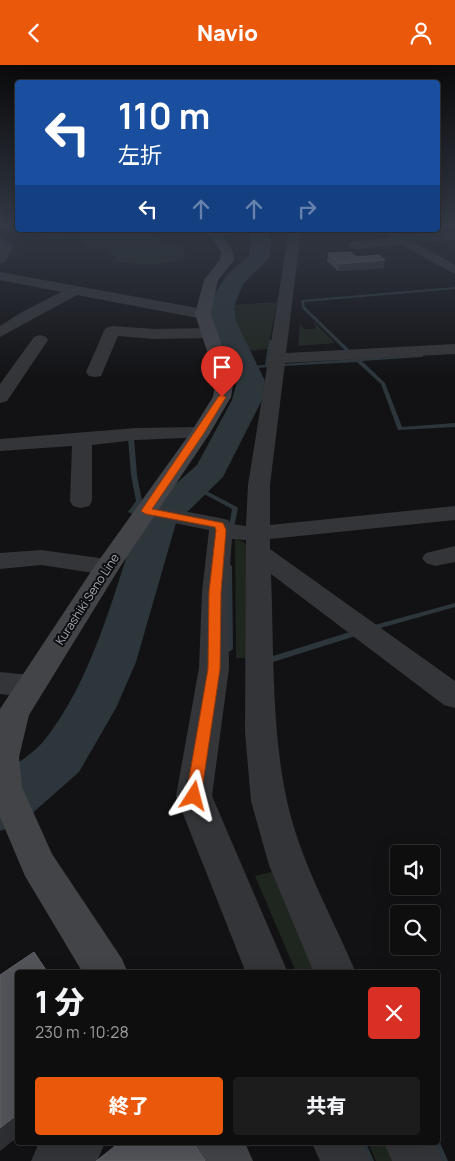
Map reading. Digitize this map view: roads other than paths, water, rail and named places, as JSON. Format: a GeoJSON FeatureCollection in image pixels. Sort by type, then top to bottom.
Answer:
{"type":"FeatureCollection","features":[{"type":"Feature","properties":{"kind":"main road"},"geometry":{"type":"LineString","coordinates":[[206,323],[211,280],[213,277]]}},
{"type":"Feature","properties":{"kind":"main road","name":"Kurashiki Seno Line"},"geometry":{"type":"LineString","coordinates":[[105,970],[38,864],[11,801],[2,757],[13,714],[30,686],[107,567],[151,511],[217,407],[224,388],[222,369],[206,323]]}},
{"type":"Feature","properties":{"kind":"main road"},"geometry":{"type":"LineString","coordinates":[[217,1145],[228,1161]]}},
{"type":"Feature","properties":{"kind":"street"},"geometry":{"type":"LineString","coordinates":[[7,277],[77,289],[206,323]]}},
{"type":"Feature","properties":{"kind":"street"},"geometry":{"type":"LineString","coordinates":[[290,277],[281,358],[259,485],[253,541],[261,732],[269,801],[288,865],[334,970]]}},
{"type":"Feature","properties":{"kind":"street"},"geometry":{"type":"LineString","coordinates":[[0,331],[77,289]]}},
{"type":"Feature","properties":{"kind":"street"},"geometry":{"type":"LineString","coordinates":[[95,371],[112,331],[156,334],[206,323]]}},
{"type":"Feature","properties":{"kind":"street"},"geometry":{"type":"LineString","coordinates":[[0,397],[40,340]]}},
{"type":"Feature","properties":{"kind":"street"},"geometry":{"type":"LineString","coordinates":[[281,358],[455,349]]}},
{"type":"Feature","properties":{"kind":"street"},"geometry":{"type":"LineString","coordinates":[[0,369],[19,370]]}},
{"type":"Feature","properties":{"kind":"street"},"geometry":{"type":"LineString","coordinates":[[0,445],[136,434],[200,433]]}},
{"type":"Feature","properties":{"kind":"street"},"geometry":{"type":"LineString","coordinates":[[81,501],[82,439]]}},
{"type":"Feature","properties":{"kind":"street"},"geometry":{"type":"LineString","coordinates":[[151,511],[220,525],[253,541],[364,630],[455,697]]}},
{"type":"Feature","properties":{"kind":"street"},"geometry":{"type":"LineString","coordinates":[[266,970],[194,796],[214,669],[215,592],[253,541],[455,513]]}},
{"type":"Feature","properties":{"kind":"street"},"geometry":{"type":"LineString","coordinates":[[0,561],[23,556],[58,558],[107,567]]}},
{"type":"Feature","properties":{"kind":"street"},"geometry":{"type":"LineString","coordinates":[[0,683],[30,686]]}},
{"type":"Feature","properties":{"kind":"street"},"geometry":{"type":"LineString","coordinates":[[56,1161],[77,1145]]}},
{"type":"Feature","properties":{"kind":"street"},"geometry":{"type":"LineString","coordinates":[[338,1145],[345,1161]]}},
{"type":"Feature","properties":{"kind":"street"},"geometry":{"type":"LineString","coordinates":[[410,1145],[417,1161]]}},
{"type":"Feature","properties":{"kind":"waterway"},"geometry":{"type":"LineString","coordinates":[[0,808],[60,758],[91,708],[113,662],[158,519],[211,470],[247,400],[251,381],[224,321],[222,307],[228,290],[238,277]]}},
{"type":"Feature","properties":{"kind":"waterway"},"geometry":{"type":"LineString","coordinates":[[358,360],[303,307],[302,301],[455,288]]}},
{"type":"Feature","properties":{"kind":"waterway"},"geometry":{"type":"LineString","coordinates":[[245,368],[267,366],[271,341]]}},
{"type":"Feature","properties":{"kind":"waterway"},"geometry":{"type":"LineString","coordinates":[[358,360],[421,356]]}},
{"type":"Feature","properties":{"kind":"waterway"},"geometry":{"type":"LineString","coordinates":[[283,365],[358,360]]}},
{"type":"Feature","properties":{"kind":"waterway"},"geometry":{"type":"LineString","coordinates":[[358,360],[383,383],[400,429],[455,425]]}},
{"type":"Feature","properties":{"kind":"waterway"},"geometry":{"type":"LineString","coordinates":[[131,438],[134,475],[139,501],[131,512],[135,513]]}},
{"type":"Feature","properties":{"kind":"waterway"},"geometry":{"type":"LineString","coordinates":[[193,486],[235,508],[231,532]]}},
{"type":"Feature","properties":{"kind":"waterway"},"geometry":{"type":"LineString","coordinates":[[229,566],[229,649]]}},
{"type":"Feature","properties":{"kind":"waterway"},"geometry":{"type":"LineString","coordinates":[[370,629],[455,605]]}},
{"type":"Feature","properties":{"kind":"waterway"},"geometry":{"type":"LineString","coordinates":[[273,659],[359,632]]}},
{"type":"Feature","properties":{"kind":"waterway"},"geometry":{"type":"LineString","coordinates":[[360,1145],[367,1161]]}},
{"type":"Feature","properties":{"kind":"waterway"},"geometry":{"type":"LineString","coordinates":[[434,1145],[441,1161]]}}]}
